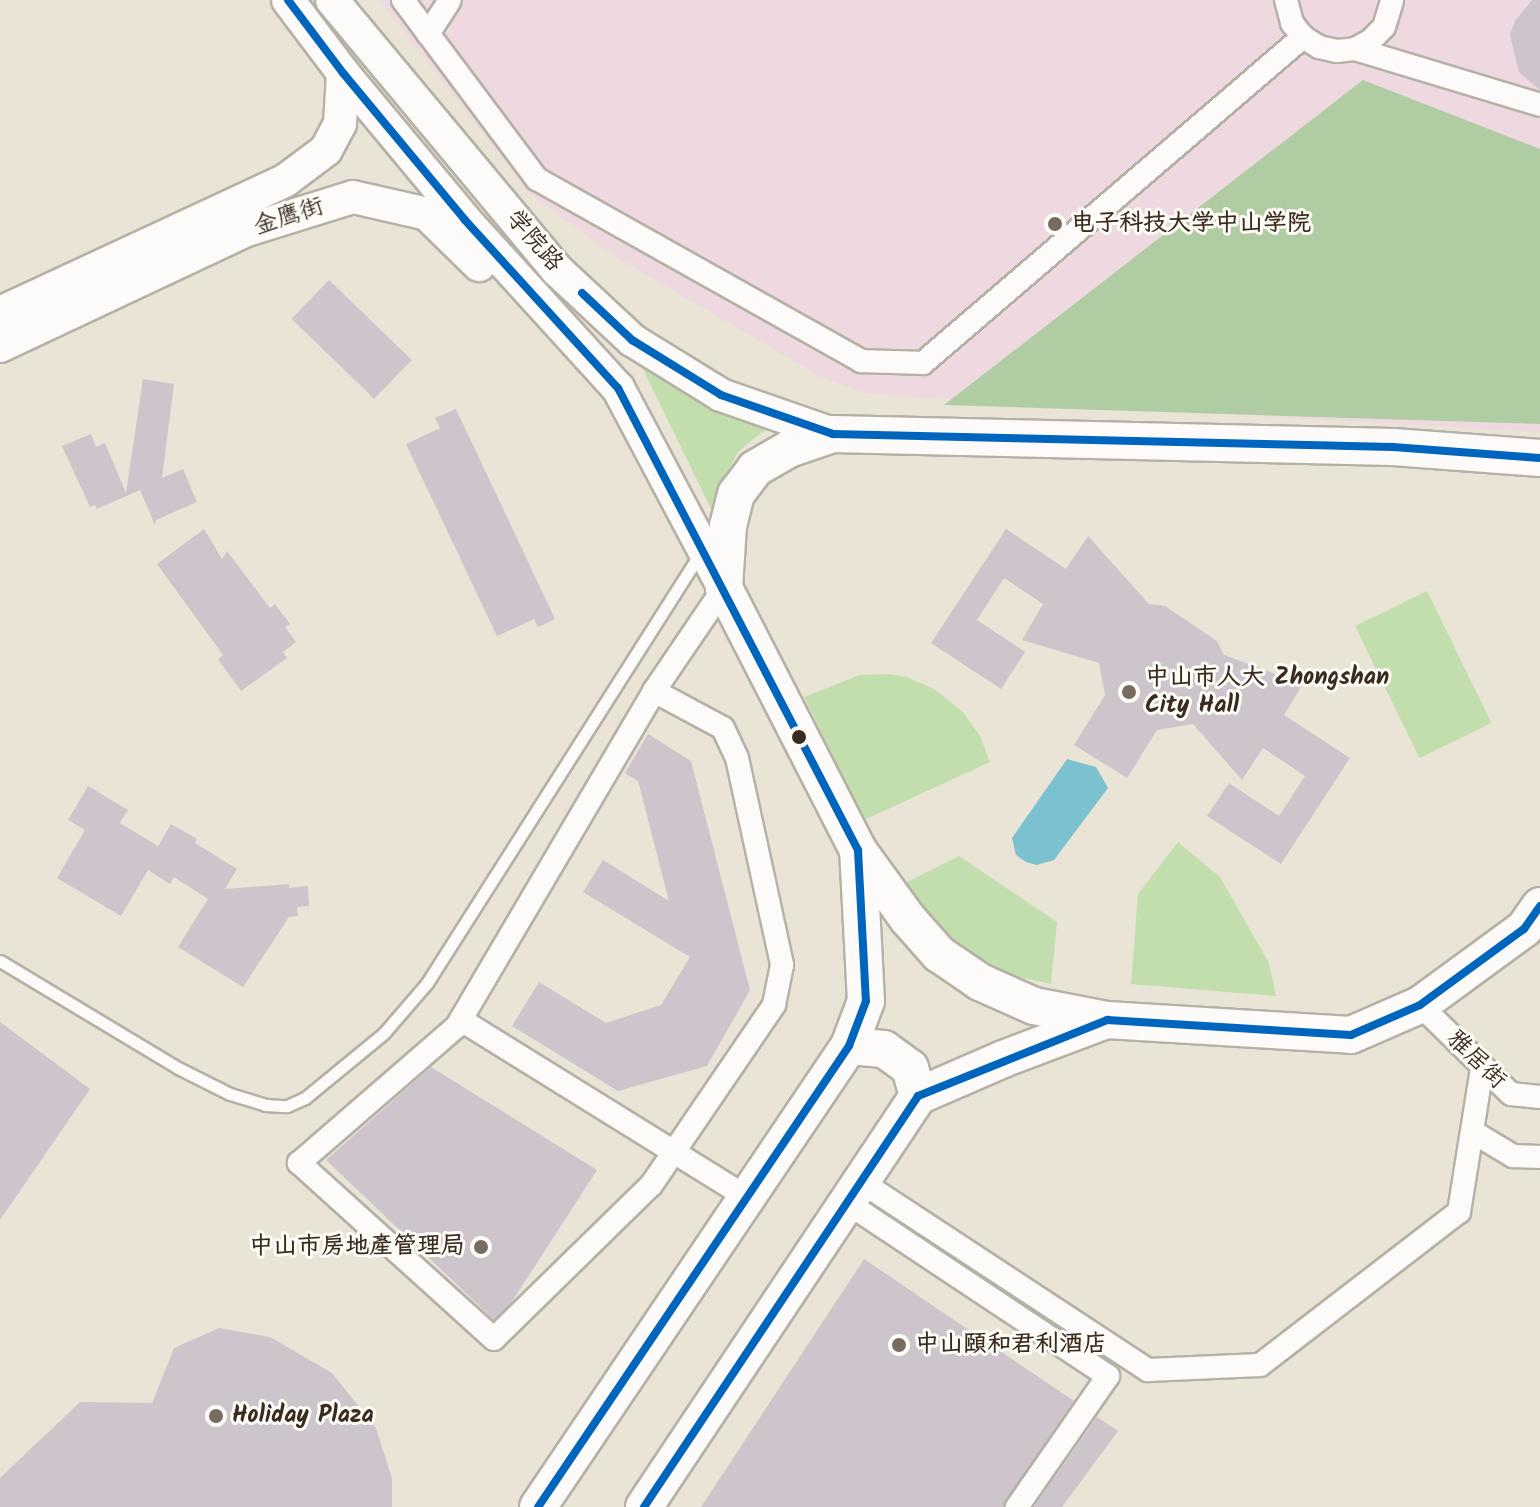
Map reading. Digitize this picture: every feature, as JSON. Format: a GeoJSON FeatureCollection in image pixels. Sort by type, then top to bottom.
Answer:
{"type":"FeatureCollection","features":[{"type":"Feature","properties":{"kind":"main road","name":"学院路"},"geometry":{"type":"LineString","coordinates":[[288,0],[343,73],[464,219],[618,388],[858,850],[908,919],[939,954],[980,982],[1034,1006],[1107,1020],[1351,1035],[1420,1005],[1524,929],[1540,906]]}},
{"type":"Feature","properties":{"kind":"main road","name":"学院路"},"geometry":{"type":"LineString","coordinates":[[332,0],[557,270],[632,340],[721,395],[833,434]]}},
{"type":"Feature","properties":{"kind":"main road","name":"金鹰街"},"geometry":{"type":"LineString","coordinates":[[0,313],[286,180],[326,150],[340,124],[343,73]]}},
{"type":"Feature","properties":{"kind":"main road","name":"金鹰街"},"geometry":{"type":"LineString","coordinates":[[0,346],[247,230],[353,197],[427,214],[501,286],[559,324]]}},
{"type":"Feature","properties":{"kind":"main road"},"geometry":{"type":"LineString","coordinates":[[724,588],[728,526],[736,494],[755,469],[789,449],[833,434],[1393,447],[1540,458]]}},
{"type":"Feature","properties":{"kind":"main road"},"geometry":{"type":"LineString","coordinates":[[538,1507],[849,1046],[866,1001],[858,850]]}},
{"type":"Feature","properties":{"kind":"main road"},"geometry":{"type":"LineString","coordinates":[[644,1507],[918,1096],[1003,1059],[1107,1020]]}},
{"type":"Feature","properties":{"kind":"main road"},"geometry":{"type":"LineString","coordinates":[[849,1046],[884,1049],[910,1068],[918,1096]]}},
{"type":"Feature","properties":{"kind":"street"},"geometry":{"type":"LineString","coordinates":[[403,0],[537,179],[861,361],[923,363],[1303,37]]}},
{"type":"Feature","properties":{"kind":"street"},"geometry":{"type":"LineString","coordinates":[[428,34],[450,0]]}},
{"type":"Feature","properties":{"kind":"street"},"geometry":{"type":"LineString","coordinates":[[1286,0],[1292,23],[1303,37],[1319,47],[1337,51],[1355,49],[1371,40],[1384,27],[1392,0]]}},
{"type":"Feature","properties":{"kind":"street"},"geometry":{"type":"LineString","coordinates":[[1355,49],[1540,105]]}},
{"type":"Feature","properties":{"kind":"street"},"geometry":{"type":"LineString","coordinates":[[654,691],[723,728],[737,758],[782,965],[774,1005],[651,1185],[494,1339],[299,1163],[461,1020],[654,691],[724,588]]}},
{"type":"Feature","properties":{"kind":"street","name":"雅居街"},"geometry":{"type":"LineString","coordinates":[[1420,1005],[1511,1094],[1540,1097]]}},
{"type":"Feature","properties":{"kind":"street"},"geometry":{"type":"LineString","coordinates":[[461,1020],[747,1197]]}},
{"type":"Feature","properties":{"kind":"street"},"geometry":{"type":"LineString","coordinates":[[856,1193],[1148,1370],[1260,1365],[1459,1212],[1482,1068]]}},
{"type":"Feature","properties":{"kind":"street"},"geometry":{"type":"LineString","coordinates":[[1473,1132],[1513,1156],[1540,1157]]}},
{"type":"Feature","properties":{"kind":"street"},"geometry":{"type":"LineString","coordinates":[[856,1193],[1108,1376],[1017,1507]]}},
{"type":"Feature","properties":{"kind":"lane"},"geometry":{"type":"LineString","coordinates":[[0,961],[178,1068],[230,1094],[287,1106],[305,1098],[384,1033],[427,983],[703,548]]}},
{"type":"Feature","properties":{"kind":"shaded area","name":"电子科技大学中山学院"},"geometry":{"type":"Polygon","coordinates":[[[379,0],[1540,0],[1540,432],[867,394],[821,377],[611,254],[530,194],[379,0]]]}},
{"type":"Feature","properties":{"kind":"green space"},"geometry":{"type":"Polygon","coordinates":[[[1363,80],[1540,149],[1540,424],[944,405],[1363,80]]]}},
{"type":"Feature","properties":{"kind":"green space"},"geometry":{"type":"Polygon","coordinates":[[[635,353],[666,380],[780,426],[762,432],[738,452],[720,485],[717,521],[635,353]]]}},
{"type":"Feature","properties":{"kind":"green space"},"geometry":{"type":"Polygon","coordinates":[[[1427,591],[1491,723],[1420,758],[1355,626],[1427,591]]]}},
{"type":"Feature","properties":{"kind":"green space"},"geometry":{"type":"Polygon","coordinates":[[[860,675],[907,677],[934,689],[963,712],[980,736],[990,762],[864,820],[804,697],[860,675]]]}},
{"type":"Feature","properties":{"kind":"green space"},"geometry":{"type":"Polygon","coordinates":[[[1178,842],[1220,877],[1269,963],[1276,996],[1131,984],[1138,894],[1178,842]]]}},
{"type":"Feature","properties":{"kind":"green space"},"geometry":{"type":"Polygon","coordinates":[[[959,856],[1057,922],[1051,984],[1014,976],[952,943],[901,885],[959,856]]]}},
{"type":"Feature","properties":{"kind":"water"},"geometry":{"type":"Polygon","coordinates":[[[1067,759],[1096,767],[1108,788],[1054,860],[1037,865],[1026,862],[1016,855],[1012,838],[1067,759]]]}},
{"type":"Feature","properties":{"kind":"building"},"geometry":{"type":"Polygon","coordinates":[[[1532,0],[1540,0],[1540,90],[1519,72],[1510,35],[1515,21],[1532,0]]]}},
{"type":"Feature","properties":{"kind":"building"},"geometry":{"type":"Polygon","coordinates":[[[329,280],[412,360],[374,399],[291,319],[329,280]]]}},
{"type":"Feature","properties":{"kind":"building"},"geometry":{"type":"Polygon","coordinates":[[[143,379],[174,384],[162,478],[183,469],[197,502],[156,520],[155,525],[140,490],[97,509],[95,505],[90,507],[62,446],[91,434],[96,447],[105,443],[126,493],[143,379]]]}},
{"type":"Feature","properties":{"kind":"building"},"geometry":{"type":"Polygon","coordinates":[[[456,409],[555,619],[538,627],[534,619],[497,636],[406,444],[440,428],[435,418],[456,409]]]}},
{"type":"Feature","properties":{"kind":"building"},"geometry":{"type":"Polygon","coordinates":[[[204,529],[222,559],[227,551],[270,608],[275,604],[290,624],[285,627],[296,642],[283,652],[287,658],[241,691],[218,659],[223,655],[157,564],[204,529]]]}},
{"type":"Feature","properties":{"kind":"building"},"geometry":{"type":"Polygon","coordinates":[[[1006,529],[1066,569],[1088,536],[1149,604],[1165,606],[1217,641],[1224,655],[1303,684],[1284,715],[1350,758],[1281,864],[1207,816],[1229,783],[1279,816],[1305,776],[1263,748],[1242,780],[1193,724],[1157,730],[1127,778],[1074,745],[1105,695],[1099,663],[1022,640],[1043,604],[1004,578],[977,620],[1025,652],[1001,689],[931,643],[1006,529]]]}},
{"type":"Feature","properties":{"kind":"building"},"geometry":{"type":"Polygon","coordinates":[[[648,734],[691,761],[750,990],[707,1066],[618,1091],[512,1026],[539,982],[606,1023],[661,1005],[690,957],[583,892],[603,860],[669,901],[638,781],[625,773],[648,734]]]}},
{"type":"Feature","properties":{"kind":"building"},"geometry":{"type":"Polygon","coordinates":[[[88,786],[128,810],[120,823],[158,846],[171,824],[237,869],[225,889],[289,884],[289,888],[308,886],[309,906],[297,907],[298,916],[289,917],[243,987],[178,947],[208,899],[174,877],[170,884],[148,870],[121,916],[57,878],[85,830],[68,820],[88,786]]]}},
{"type":"Feature","properties":{"kind":"building"},"geometry":{"type":"Polygon","coordinates":[[[0,1022],[90,1089],[0,1220],[0,1022]]]}},
{"type":"Feature","properties":{"kind":"building","name":"中山市房地產管理局"},"geometry":{"type":"Polygon","coordinates":[[[431,1067],[597,1170],[511,1303],[494,1320],[326,1160],[431,1067]]]}},
{"type":"Feature","properties":{"kind":"building","name":"中山頤和君利酒店"},"geometry":{"type":"Polygon","coordinates":[[[864,1259],[1074,1401],[1003,1507],[701,1507],[864,1259]]]}},
{"type":"Feature","properties":{"kind":"building","name":"Holiday Plaza"},"geometry":{"type":"Polygon","coordinates":[[[219,1328],[270,1337],[332,1373],[376,1428],[392,1479],[392,1507],[0,1507],[0,1478],[80,1402],[152,1403],[174,1348],[219,1328]]]}},
{"type":"Feature","properties":{"kind":"building"},"geometry":{"type":"Polygon","coordinates":[[[1097,1417],[1118,1431],[1062,1507],[1034,1507],[1097,1417]]]}},
{"type":"Feature","properties":{"kind":"transit line"},"geometry":{"type":"LineString","coordinates":[[288,0],[343,73],[464,219],[618,388],[858,850],[866,1001],[849,1046],[538,1507]]}},
{"type":"Feature","properties":{"kind":"transit line"},"geometry":{"type":"LineString","coordinates":[[582,293],[632,340],[721,395],[833,434],[1393,447],[1540,458]]}},
{"type":"Feature","properties":{"kind":"transit line"},"geometry":{"type":"LineString","coordinates":[[644,1507],[918,1096],[1107,1020],[1351,1035],[1420,1005],[1524,929],[1540,906]]}},
{"type":"Feature","properties":{"kind":"place","name":"电子科技大学中山学院"},"geometry":{"type":"Point","coordinates":[1055,224]}},
{"type":"Feature","properties":{"kind":"place","name":"中山市人大 Zhongshan City Hall"},"geometry":{"type":"Point","coordinates":[1129,692]}},
{"type":"Feature","properties":{"kind":"place","name":"中山市房地產管理局"},"geometry":{"type":"Point","coordinates":[481,1247]}},
{"type":"Feature","properties":{"kind":"place","name":"中山頤和君利酒店"},"geometry":{"type":"Point","coordinates":[899,1345]}},
{"type":"Feature","properties":{"kind":"place","name":"Holiday Plaza"},"geometry":{"type":"Point","coordinates":[216,1416]}}]}
